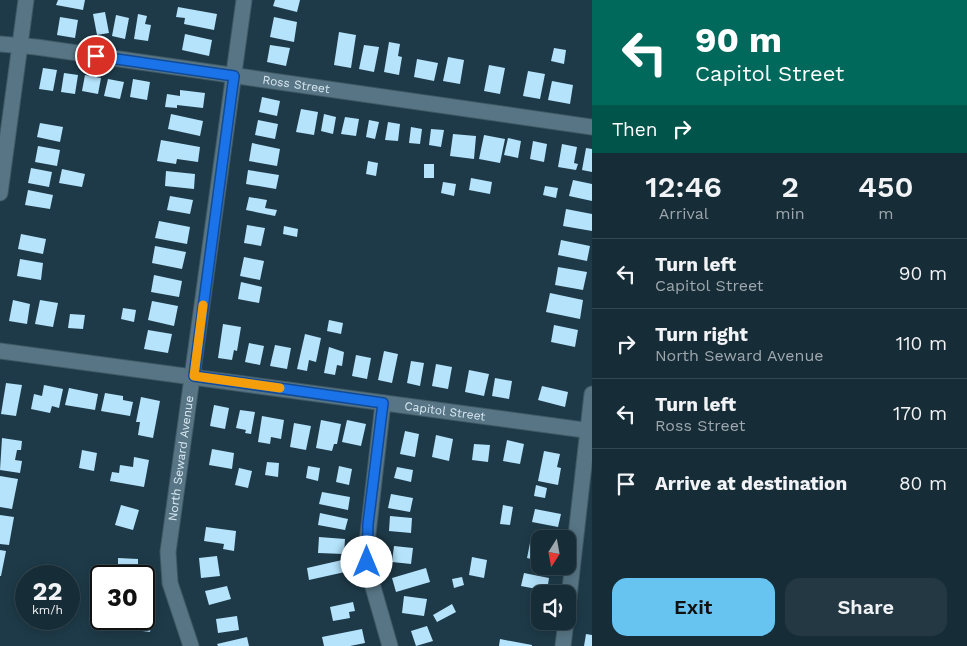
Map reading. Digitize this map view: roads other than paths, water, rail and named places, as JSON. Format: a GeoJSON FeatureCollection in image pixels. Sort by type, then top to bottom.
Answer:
{"type":"FeatureCollection","features":[{"type":"Feature","properties":{"kind":"street"},"geometry":{"type":"LineString","coordinates":[[0,193],[26,0]]}},
{"type":"Feature","properties":{"kind":"street","name":"North Seward Avenue"},"geometry":{"type":"LineString","coordinates":[[191,646],[168,571],[168,552],[194,376],[244,0]]}},
{"type":"Feature","properties":{"kind":"street","name":"Ross Street"},"geometry":{"type":"LineString","coordinates":[[0,44],[592,127]]}},
{"type":"Feature","properties":{"kind":"street","name":"Capitol Street"},"geometry":{"type":"LineString","coordinates":[[0,351],[590,431]]}},
{"type":"Feature","properties":{"kind":"street"},"geometry":{"type":"LineString","coordinates":[[571,585],[590,431],[592,394]]}},
{"type":"Feature","properties":{"kind":"street"},"geometry":{"type":"LineString","coordinates":[[383,403],[366,551],[373,587],[390,646]]}},
{"type":"Feature","properties":{"kind":"street"},"geometry":{"type":"LineString","coordinates":[[563,646],[565,630]]}}]}
